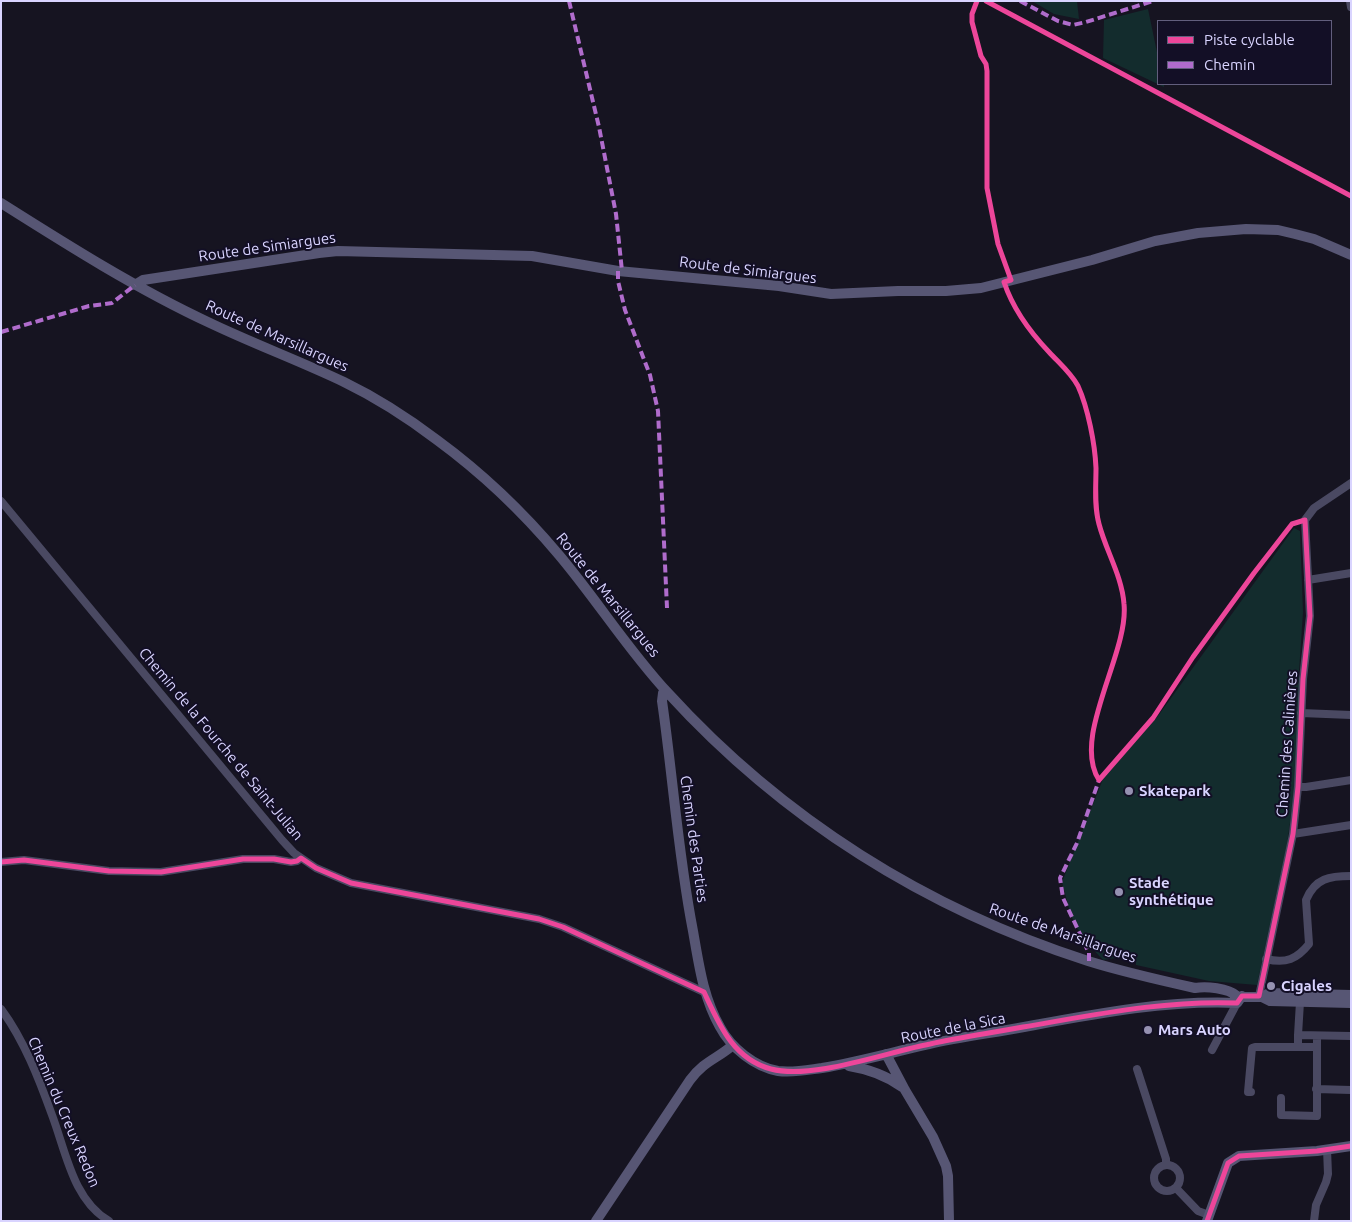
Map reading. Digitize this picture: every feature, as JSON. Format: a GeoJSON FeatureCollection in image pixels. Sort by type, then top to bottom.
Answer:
{"type":"FeatureCollection","features":[{"type":"Feature","properties":{"kind":"street"},"geometry":{"type":"LineString","coordinates":[[1350,1],[1351,7]]}},
{"type":"Feature","properties":{"kind":"street","name":"Route de Marsillargues"},"geometry":{"type":"LineString","coordinates":[[1,203],[81,254],[135,285],[209,323],[343,382],[400,414],[437,439],[487,480],[525,517],[560,556],[665,690],[723,748],[779,797],[825,832],[879,868],[981,921],[1033,942],[1089,961],[1223,997],[1260,997],[1270,993],[1301,998]]}},
{"type":"Feature","properties":{"kind":"street","name":"Route de Simiargues"},"geometry":{"type":"LineString","coordinates":[[135,285],[143,280],[319,252],[338,251],[525,256],[622,272],[780,286],[831,294],[960,291],[1092,260],[1155,241],[1198,233],[1246,229],[1278,230],[1295,234],[1314,239],[1351,255]]}},
{"type":"Feature","properties":{"kind":"street","name":"Chemin des Calinières"},"geometry":{"type":"LineString","coordinates":[[1260,997],[1266,958],[1293,834],[1301,758],[1303,679],[1310,616],[1305,520],[1314,508],[1351,483]]}},
{"type":"Feature","properties":{"kind":"street","name":"Chemin de la Fourche de Saint-Julian"},"geometry":{"type":"LineString","coordinates":[[1,501],[269,825],[301,858],[316,868],[351,883],[508,912],[563,926],[704,992]]}},
{"type":"Feature","properties":{"kind":"street"},"geometry":{"type":"LineString","coordinates":[[1308,580],[1351,573]]}},
{"type":"Feature","properties":{"kind":"street","name":"Chemin des Parties"},"geometry":{"type":"LineString","coordinates":[[665,690],[662,701],[684,883],[704,992]]}},
{"type":"Feature","properties":{"kind":"street"},"geometry":{"type":"LineString","coordinates":[[1301,713],[1351,715]]}},
{"type":"Feature","properties":{"kind":"street"},"geometry":{"type":"LineString","coordinates":[[1298,787],[1351,780]]}},
{"type":"Feature","properties":{"kind":"street"},"geometry":{"type":"LineString","coordinates":[[1293,834],[1351,825]]}},
{"type":"Feature","properties":{"kind":"street"},"geometry":{"type":"LineString","coordinates":[[1,862],[24,860],[109,871],[161,872],[243,860],[291,862],[301,858]]}},
{"type":"Feature","properties":{"kind":"street"},"geometry":{"type":"LineString","coordinates":[[1266,958],[1276,960],[1295,958],[1301,954],[1309,944],[1306,900],[1309,893],[1325,878],[1351,876]]}},
{"type":"Feature","properties":{"kind":"street","name":"Route de la Sica"},"geometry":{"type":"LineString","coordinates":[[704,992],[720,1028],[733,1045],[752,1060],[768,1068],[793,1072],[843,1065],[929,1044],[1118,1010],[1238,998]]}},
{"type":"Feature","properties":{"kind":"street"},"geometry":{"type":"LineString","coordinates":[[1301,998],[1351,995]]}},
{"type":"Feature","properties":{"kind":"street"},"geometry":{"type":"LineString","coordinates":[[1212,1050],[1238,998]]}},
{"type":"Feature","properties":{"kind":"street"},"geometry":{"type":"LineString","coordinates":[[1301,998],[1351,1002]]}},
{"type":"Feature","properties":{"kind":"street"},"geometry":{"type":"LineString","coordinates":[[1298,1047],[1301,998]]}},
{"type":"Feature","properties":{"kind":"street","name":"Chemin du Creux Redon"},"geometry":{"type":"LineString","coordinates":[[1,1009],[27,1053],[52,1115],[76,1184],[84,1197],[109,1221]]}},
{"type":"Feature","properties":{"kind":"street"},"geometry":{"type":"LineString","coordinates":[[1298,1035],[1351,1036]]}},
{"type":"Feature","properties":{"kind":"street"},"geometry":{"type":"LineString","coordinates":[[1281,1098],[1281,1115],[1317,1116],[1317,1036]]}},
{"type":"Feature","properties":{"kind":"street"},"geometry":{"type":"LineString","coordinates":[[596,1221],[698,1069],[733,1045]]}},
{"type":"Feature","properties":{"kind":"street"},"geometry":{"type":"LineString","coordinates":[[1251,1092],[1248,1092],[1252,1048],[1255,1046],[1317,1047]]}},
{"type":"Feature","properties":{"kind":"street"},"geometry":{"type":"LineString","coordinates":[[886,1054],[933,1137],[946,1166],[949,1221]]}},
{"type":"Feature","properties":{"kind":"street"},"geometry":{"type":"LineString","coordinates":[[843,1065],[861,1068],[892,1080],[905,1090]]}},
{"type":"Feature","properties":{"kind":"street"},"geometry":{"type":"LineString","coordinates":[[1137,1069],[1166,1159],[1166,1165]]}},
{"type":"Feature","properties":{"kind":"street"},"geometry":{"type":"LineString","coordinates":[[1316,1089],[1351,1090]]}},
{"type":"Feature","properties":{"kind":"street"},"geometry":{"type":"LineString","coordinates":[[1176,1188],[1198,1211],[1208,1218],[1228,1163],[1231,1160],[1239,1156],[1351,1146]]}},
{"type":"Feature","properties":{"kind":"street"},"geometry":{"type":"LineString","coordinates":[[1314,1221],[1316,1205],[1328,1174],[1327,1149]]}},
{"type":"Feature","properties":{"kind":"street"},"geometry":{"type":"LineString","coordinates":[[1166,1165],[1175,1168],[1180,1175],[1176,1188],[1160,1189],[1154,1181],[1155,1172],[1158,1168],[1166,1165]]}},
{"type":"Feature","properties":{"kind":"green space"},"geometry":{"type":"Polygon","coordinates":[[[1032,1],[1077,1],[1079,19],[1054,14],[1032,1]]]}},
{"type":"Feature","properties":{"kind":"green space"},"geometry":{"type":"Polygon","coordinates":[[[1148,9],[1157,52],[1157,84],[1103,58],[1104,20],[1148,9]]]}},
{"type":"Feature","properties":{"kind":"green space"},"geometry":{"type":"Polygon","coordinates":[[[1294,528],[1300,531],[1303,612],[1299,672],[1299,730],[1294,792],[1287,845],[1257,985],[1209,981],[1136,965],[1135,955],[1103,960],[1084,940],[1071,916],[1062,882],[1103,779],[1158,716],[1294,528]]]}},
{"type":"Feature","properties":{"kind":"marked path"},"geometry":{"type":"LineString","coordinates":[[569,1],[599,127],[616,214],[622,271]]}},
{"type":"Feature","properties":{"kind":"marked path"},"geometry":{"type":"LineString","coordinates":[[1020,1],[1058,21],[1073,25],[1153,1]]}},
{"type":"Feature","properties":{"kind":"marked path"},"geometry":{"type":"LineString","coordinates":[[618,271],[618,281],[625,310],[650,375],[658,411],[667,608]]}},
{"type":"Feature","properties":{"kind":"marked path"},"geometry":{"type":"LineString","coordinates":[[1,332],[89,306],[112,303],[135,285]]}},
{"type":"Feature","properties":{"kind":"marked path"},"geometry":{"type":"LineString","coordinates":[[1089,961],[1089,953],[1063,898],[1060,878],[1077,843],[1099,780]]}},
{"type":"Feature","properties":{"kind":"cycle path"},"geometry":{"type":"LineString","coordinates":[[1,862],[24,860],[109,871],[161,872],[243,859],[274,859],[291,862],[301,858],[316,868],[351,883],[539,919],[563,927],[704,992],[715,1016],[737,1049],[758,1064],[771,1069],[788,1071],[808,1071],[850,1064],[942,1042],[1103,1013],[1156,1006],[1237,1003],[1242,996],[1259,996],[1293,834],[1298,787],[1303,679],[1310,616],[1305,520],[1292,524],[1193,657],[1153,718],[1099,780],[1092,762],[1092,741],[1096,718],[1123,624],[1123,594],[1097,517],[1094,448],[1082,395],[1065,368],[1028,328],[1012,301],[1004,282],[1011,280],[998,244],[987,188],[987,71],[972,22],[972,14],[977,1]]}},
{"type":"Feature","properties":{"kind":"cycle path"},"geometry":{"type":"LineString","coordinates":[[986,1],[1351,196]]}},
{"type":"Feature","properties":{"kind":"cycle path"},"geometry":{"type":"LineString","coordinates":[[1207,1221],[1228,1163],[1239,1156],[1317,1151],[1351,1146]]}},
{"type":"Feature","properties":{"kind":"place","name":"Skatepark"},"geometry":{"type":"Point","coordinates":[1129,791]}},
{"type":"Feature","properties":{"kind":"place","name":"Stade synthétique"},"geometry":{"type":"Point","coordinates":[1119,892]}},
{"type":"Feature","properties":{"kind":"place","name":"Cigales"},"geometry":{"type":"Point","coordinates":[1271,986]}},
{"type":"Feature","properties":{"kind":"place","name":"Mars Auto"},"geometry":{"type":"Point","coordinates":[1148,1030]}}]}
